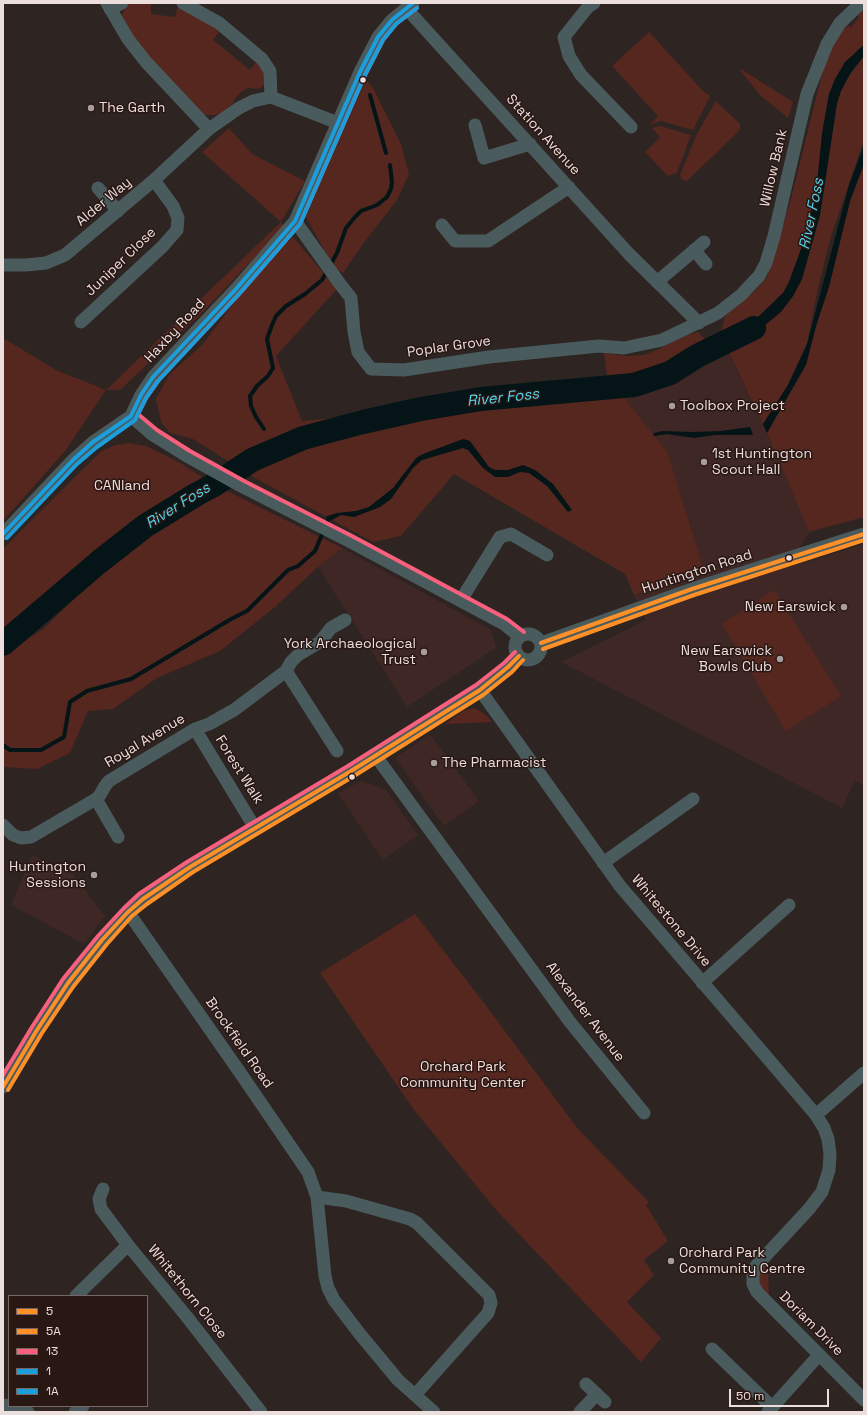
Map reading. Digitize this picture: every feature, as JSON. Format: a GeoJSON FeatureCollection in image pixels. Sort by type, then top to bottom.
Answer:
{"type":"FeatureCollection","features":[{"type":"Feature","properties":{"kind":"street"},"geometry":{"type":"LineString","coordinates":[[122,3],[108,6],[128,39],[146,62],[209,129]]}},
{"type":"Feature","properties":{"kind":"street"},"geometry":{"type":"LineString","coordinates":[[182,3],[219,23],[262,59],[270,71],[271,98],[338,123]]}},
{"type":"Feature","properties":{"kind":"street"},"geometry":{"type":"LineString","coordinates":[[594,3],[588,7],[564,37],[569,56],[581,76],[631,126]]}},
{"type":"Feature","properties":{"kind":"street","name":"Willow Bank"},"geometry":{"type":"LineString","coordinates":[[699,323],[718,313],[742,295],[759,276],[766,263],[784,198],[807,94],[827,44],[840,23],[861,3]]}},
{"type":"Feature","properties":{"kind":"street","name":"Station Avenue"},"geometry":{"type":"LineString","coordinates":[[409,6],[629,254],[699,323]]}},
{"type":"Feature","properties":{"kind":"street","name":"Haxby Road"},"geometry":{"type":"LineString","coordinates":[[131,416],[141,395],[153,377],[236,289],[295,221],[360,72],[378,37],[392,20],[409,6]]}},
{"type":"Feature","properties":{"kind":"street","name":"Alder Way"},"geometry":{"type":"LineString","coordinates":[[3,265],[26,266],[46,262],[65,255],[154,180],[209,129],[239,108],[253,101],[271,98]]}},
{"type":"Feature","properties":{"kind":"street"},"geometry":{"type":"LineString","coordinates":[[475,125],[484,158],[530,144]]}},
{"type":"Feature","properties":{"kind":"street","name":"Juniper Close"},"geometry":{"type":"LineString","coordinates":[[81,322],[162,247],[177,230],[178,218],[173,206],[154,180]]}},
{"type":"Feature","properties":{"kind":"street"},"geometry":{"type":"LineString","coordinates":[[442,225],[455,241],[488,241],[569,187]]}},
{"type":"Feature","properties":{"kind":"street"},"geometry":{"type":"LineString","coordinates":[[98,188],[118,211]]}},
{"type":"Feature","properties":{"kind":"street","name":"Poplar Grove"},"geometry":{"type":"LineString","coordinates":[[295,221],[351,298],[354,332],[358,352],[371,369],[404,370],[489,357],[599,346],[624,348],[662,340],[699,323]]}},
{"type":"Feature","properties":{"kind":"street"},"geometry":{"type":"LineString","coordinates":[[657,282],[699,246],[706,264]]}},
{"type":"Feature","properties":{"kind":"street"},"geometry":{"type":"LineString","coordinates":[[3,534],[73,460],[93,442],[131,416],[153,435],[187,456],[243,487],[461,600],[504,624],[520,637]]}},
{"type":"Feature","properties":{"kind":"street"},"geometry":{"type":"LineString","coordinates":[[461,600],[500,537],[511,534],[547,555]]}},
{"type":"Feature","properties":{"kind":"street","name":"Huntington Road"},"geometry":{"type":"LineString","coordinates":[[541,643],[685,592],[864,534]]}},
{"type":"Feature","properties":{"kind":"street","name":"Royal Avenue"},"geometry":{"type":"LineString","coordinates":[[3,825],[13,835],[21,838],[31,837],[96,799],[109,781],[195,730],[234,710],[286,671],[291,662],[298,655],[320,642],[331,628],[345,620]]}},
{"type":"Feature","properties":{"kind":"street"},"geometry":{"type":"LineString","coordinates":[[524,634],[533,635],[539,640],[541,643],[540,651],[537,656],[532,659],[525,659],[519,656],[515,645],[520,637],[524,634]]}},
{"type":"Feature","properties":{"kind":"street"},"geometry":{"type":"LineString","coordinates":[[3,1087],[37,1030],[68,983],[102,940],[128,912],[159,887],[480,690],[519,656]]}},
{"type":"Feature","properties":{"kind":"street"},"geometry":{"type":"LineString","coordinates":[[286,671],[337,751]]}},
{"type":"Feature","properties":{"kind":"street","name":"Whitestone Drive"},"geometry":{"type":"LineString","coordinates":[[480,690],[603,864],[625,892],[816,1115],[824,1128],[828,1139],[830,1170]]}},
{"type":"Feature","properties":{"kind":"street","name":"Forest Walk"},"geometry":{"type":"LineString","coordinates":[[195,730],[255,828]]}},
{"type":"Feature","properties":{"kind":"street","name":"Alexander Avenue"},"geometry":{"type":"LineString","coordinates":[[375,755],[570,1022],[644,1113]]}},
{"type":"Feature","properties":{"kind":"street"},"geometry":{"type":"LineString","coordinates":[[96,799],[118,837]]}},
{"type":"Feature","properties":{"kind":"street"},"geometry":{"type":"LineString","coordinates":[[603,864],[693,799]]}},
{"type":"Feature","properties":{"kind":"street"},"geometry":{"type":"LineString","coordinates":[[702,983],[789,905]]}},
{"type":"Feature","properties":{"kind":"street","name":"Brockfield Road"},"geometry":{"type":"LineString","coordinates":[[128,912],[308,1172],[317,1197],[325,1276],[328,1288],[337,1303],[398,1380],[434,1412]]}},
{"type":"Feature","properties":{"kind":"street"},"geometry":{"type":"LineString","coordinates":[[816,1115],[864,1073]]}},
{"type":"Feature","properties":{"kind":"street","name":"Doriam Drive"},"geometry":{"type":"LineString","coordinates":[[830,1170],[822,1192],[809,1209],[756,1266],[753,1274],[753,1284],[757,1292],[864,1400]]}},
{"type":"Feature","properties":{"kind":"street","name":"Whitethorn Close"},"geometry":{"type":"LineString","coordinates":[[103,1189],[99,1199],[101,1209],[261,1412]]}},
{"type":"Feature","properties":{"kind":"street"},"geometry":{"type":"LineString","coordinates":[[317,1197],[346,1201],[410,1219],[417,1223],[489,1295],[491,1304],[488,1313],[415,1395]]}},
{"type":"Feature","properties":{"kind":"street"},"geometry":{"type":"LineString","coordinates":[[77,1295],[128,1245]]}},
{"type":"Feature","properties":{"kind":"street"},"geometry":{"type":"LineString","coordinates":[[712,1349],[770,1410],[819,1355]]}},
{"type":"Feature","properties":{"kind":"street"},"geometry":{"type":"LineString","coordinates":[[580,1412],[601,1398],[586,1384]]}},
{"type":"Feature","properties":{"kind":"street"},"geometry":{"type":"LineString","coordinates":[[14,1407],[28,1412]]}},
{"type":"Feature","properties":{"kind":"shaded area"},"geometry":{"type":"Polygon","coordinates":[[[722,341],[763,424],[809,532],[789,567],[864,544],[864,785],[855,781],[842,808],[561,662],[646,620],[634,595],[705,574],[668,453],[607,376],[722,341]]]}},
{"type":"Feature","properties":{"kind":"shaded area","name":"York Archaeological Trust"},"geometry":{"type":"Polygon","coordinates":[[[342,548],[491,630],[496,648],[407,707],[318,567],[342,548]]]}},
{"type":"Feature","properties":{"kind":"shaded area"},"geometry":{"type":"Polygon","coordinates":[[[430,734],[479,801],[444,826],[395,758],[430,734]]]}},
{"type":"Feature","properties":{"kind":"shaded area"},"geometry":{"type":"Polygon","coordinates":[[[361,781],[385,789],[418,835],[383,860],[338,793],[361,781]]]}},
{"type":"Feature","properties":{"kind":"shaded area"},"geometry":{"type":"Polygon","coordinates":[[[32,855],[73,874],[105,916],[84,944],[11,905],[32,855]]]}},
{"type":"Feature","properties":{"kind":"green space"},"geometry":{"type":"Polygon","coordinates":[[[133,3],[151,3],[151,14],[175,17],[178,6],[212,24],[219,32],[213,40],[250,70],[257,61],[261,64],[265,77],[264,85],[259,89],[248,88],[241,92],[235,98],[233,103],[222,113],[215,115],[204,115],[138,45],[121,18],[125,8],[133,3]]]}},
{"type":"Feature","properties":{"kind":"green space"},"geometry":{"type":"Polygon","coordinates":[[[864,10],[864,45],[857,50],[829,94],[822,134],[817,185],[805,238],[789,282],[783,293],[756,319],[722,341],[720,336],[725,316],[756,290],[767,277],[791,199],[824,66],[835,41],[847,25],[851,27],[859,17],[858,14],[864,10]]]}},
{"type":"Feature","properties":{"kind":"green space"},"geometry":{"type":"Polygon","coordinates":[[[649,32],[703,91],[710,96],[693,130],[661,121],[650,125],[658,116],[612,66],[649,32]]]}},
{"type":"Feature","properties":{"kind":"green space"},"geometry":{"type":"Polygon","coordinates":[[[864,51],[864,140],[831,236],[818,288],[807,344],[788,385],[763,424],[727,349],[742,343],[771,320],[793,296],[802,279],[820,215],[837,103],[841,91],[864,51]]]}},
{"type":"Feature","properties":{"kind":"green space"},"geometry":{"type":"Polygon","coordinates":[[[741,69],[793,102],[788,118],[760,95],[740,70],[741,69]]]}},
{"type":"Feature","properties":{"kind":"green space"},"geometry":{"type":"Polygon","coordinates":[[[366,80],[373,88],[401,144],[409,174],[397,200],[365,241],[343,273],[334,268],[306,217],[366,80]]]}},
{"type":"Feature","properties":{"kind":"green space"},"geometry":{"type":"Polygon","coordinates":[[[716,101],[740,124],[739,131],[687,181],[683,180],[681,179],[680,175],[697,134],[716,101]]]}},
{"type":"Feature","properties":{"kind":"green space"},"geometry":{"type":"Polygon","coordinates":[[[660,126],[691,135],[677,173],[668,176],[645,152],[660,137],[652,128],[660,126]]]}},
{"type":"Feature","properties":{"kind":"green space"},"geometry":{"type":"Polygon","coordinates":[[[229,128],[252,154],[305,181],[281,222],[202,152],[229,128]]]}},
{"type":"Feature","properties":{"kind":"green space"},"geometry":{"type":"Polygon","coordinates":[[[864,164],[864,517],[809,532],[767,433],[790,391],[822,307],[850,201],[864,164]]]}},
{"type":"Feature","properties":{"kind":"green space"},"geometry":{"type":"Polygon","coordinates":[[[281,222],[284,226],[203,312],[120,390],[106,390],[281,222]]]}},
{"type":"Feature","properties":{"kind":"green space"},"geometry":{"type":"Polygon","coordinates":[[[293,237],[337,289],[276,356],[302,421],[369,415],[607,376],[668,453],[705,574],[634,595],[625,574],[454,474],[401,536],[373,542],[253,477],[193,439],[170,433],[161,422],[156,399],[169,375],[203,344],[239,296],[267,263],[293,237]]]}},
{"type":"Feature","properties":{"kind":"green space"},"geometry":{"type":"Polygon","coordinates":[[[698,332],[712,346],[695,350],[681,357],[668,367],[624,377],[607,376],[604,353],[627,356],[644,355],[686,335],[698,332]]]}},
{"type":"Feature","properties":{"kind":"green space"},"geometry":{"type":"Polygon","coordinates":[[[3,338],[56,370],[106,390],[66,450],[3,521],[3,338]]]}},
{"type":"Feature","properties":{"kind":"green space","name":"CANland"},"geometry":{"type":"Polygon","coordinates":[[[129,443],[146,446],[165,455],[182,464],[214,485],[192,487],[148,516],[47,599],[3,638],[3,549],[102,451],[115,445],[129,443]]]}},
{"type":"Feature","properties":{"kind":"green space"},"geometry":{"type":"Polygon","coordinates":[[[221,488],[342,548],[318,567],[275,607],[220,651],[157,678],[113,709],[88,711],[70,753],[37,769],[3,767],[3,655],[42,630],[127,548],[159,525],[221,488]]]}},
{"type":"Feature","properties":{"kind":"green space","name":"New Earswick Bowls Club"},"geometry":{"type":"Polygon","coordinates":[[[774,590],[841,696],[786,731],[722,624],[774,590]]]}},
{"type":"Feature","properties":{"kind":"green space"},"geometry":{"type":"Polygon","coordinates":[[[474,708],[487,716],[492,722],[445,724],[463,711],[474,708]]]}},
{"type":"Feature","properties":{"kind":"green space","name":"Orchard Park Community Center"},"geometry":{"type":"Polygon","coordinates":[[[415,914],[481,999],[578,1129],[649,1202],[646,1205],[668,1241],[644,1260],[654,1275],[627,1302],[661,1338],[641,1362],[497,1211],[414,1110],[320,973],[415,914]]]}},
{"type":"Feature","properties":{"kind":"green space"},"geometry":{"type":"Polygon","coordinates":[[[765,1265],[768,1266],[769,1298],[759,1286],[759,1274],[765,1265]]]}},
{"type":"Feature","properties":{"kind":"water"},"geometry":{"type":"Polygon","coordinates":[[[864,45],[864,56],[850,74],[841,91],[837,103],[820,215],[802,279],[793,296],[781,312],[742,343],[727,349],[722,341],[756,319],[783,293],[789,282],[805,238],[817,185],[822,134],[829,94],[835,79],[845,62],[864,45]]]}},
{"type":"Feature","properties":{"kind":"water"},"geometry":{"type":"Polygon","coordinates":[[[864,145],[864,164],[850,201],[829,287],[817,323],[806,365],[767,433],[763,424],[788,385],[807,344],[849,185],[864,145]]]}},
{"type":"Feature","properties":{"kind":"water"},"geometry":{"type":"Polygon","coordinates":[[[750,427],[753,435],[715,435],[694,438],[667,434],[653,436],[654,433],[663,431],[721,431],[750,427]]]}},
{"type":"Feature","properties":{"kind":"water"},"geometry":{"type":"Polygon","coordinates":[[[463,439],[470,441],[489,467],[495,470],[508,470],[523,465],[535,470],[553,484],[572,510],[568,512],[547,486],[529,473],[520,472],[508,477],[495,477],[483,468],[468,450],[463,448],[422,460],[413,468],[391,499],[380,507],[354,517],[341,515],[332,520],[325,517],[337,513],[356,511],[369,507],[393,488],[416,458],[463,439]]]}},
{"type":"Feature","properties":{"kind":"waterway"},"geometry":{"type":"LineString","coordinates":[[370,95],[386,153]]}},
{"type":"Feature","properties":{"kind":"waterway"},"geometry":{"type":"LineString","coordinates":[[264,429],[251,406],[250,396],[257,386],[268,376],[273,368],[267,339],[276,316],[286,306],[305,294],[322,280],[337,253],[346,228],[355,217],[361,211],[377,205],[387,197],[391,189],[392,182],[390,165]]}},
{"type":"Feature","properties":{"kind":"waterway","name":"River Foss"},"geometry":{"type":"LineString","coordinates":[[3,644],[99,562],[145,526],[214,485],[252,460],[303,438],[363,422],[421,409],[481,399],[634,385],[670,373],[697,356],[754,328]]}},
{"type":"Feature","properties":{"kind":"waterway"},"geometry":{"type":"LineString","coordinates":[[3,745],[10,750],[41,750],[64,737],[70,702],[87,691],[131,679],[247,611],[288,570],[298,566],[315,551],[329,518],[333,517]]}},
{"type":"Feature","properties":{"kind":"transit line","name":"1"},"geometry":{"type":"LineString","coordinates":[[3,534],[73,460],[93,442],[131,416],[141,395],[153,377],[236,289],[295,221],[360,72],[378,37],[392,20],[413,3]]}},
{"type":"Feature","properties":{"kind":"transit line","name":"13"},"geometry":{"type":"LineString","coordinates":[[417,8],[396,24],[383,40],[365,75],[300,224],[240,293],[158,381],[146,398],[138,414],[157,430],[190,451],[507,619],[524,632]]}},
{"type":"Feature","properties":{"kind":"transit line","name":"1A"},"geometry":{"type":"LineString","coordinates":[[7,538],[77,464],[97,447],[135,420],[146,398],[158,381],[240,293],[300,224],[365,75],[383,40],[396,24],[417,8]]}},
{"type":"Feature","properties":{"kind":"transit line","name":"5"},"geometry":{"type":"LineString","coordinates":[[541,643],[692,589],[864,534]]}},
{"type":"Feature","properties":{"kind":"transit line","name":"5A"},"geometry":{"type":"LineString","coordinates":[[543,649],[694,595],[864,540]]}},
{"type":"Feature","properties":{"kind":"transit line","name":"13"},"geometry":{"type":"LineString","coordinates":[[3,1075],[63,979],[98,936],[139,894],[187,862],[348,766],[476,685],[504,663],[515,652]]}},
{"type":"Feature","properties":{"kind":"transit line","name":"5"},"geometry":{"type":"LineString","coordinates":[[3,1087],[37,1030],[68,983],[102,940],[128,912],[143,899],[190,867],[351,771],[480,690],[519,656]]}},
{"type":"Feature","properties":{"kind":"transit line","name":"5A"},"geometry":{"type":"LineString","coordinates":[[8,1090],[42,1033],[73,987],[107,944],[132,916],[193,872],[354,776],[483,695],[512,672],[523,660]]}},
{"type":"Feature","properties":{"kind":"place","name":"The Garth"},"geometry":{"type":"Point","coordinates":[91,108]}},
{"type":"Feature","properties":{"kind":"place","name":"Toolbox Project"},"geometry":{"type":"Point","coordinates":[672,406]}},
{"type":"Feature","properties":{"kind":"place","name":"1st Huntington Scout Hall"},"geometry":{"type":"Point","coordinates":[704,462]}},
{"type":"Feature","properties":{"kind":"place","name":"New Earswick"},"geometry":{"type":"Point","coordinates":[844,607]}},
{"type":"Feature","properties":{"kind":"place","name":"York Archaeological Trust"},"geometry":{"type":"Point","coordinates":[424,652]}},
{"type":"Feature","properties":{"kind":"place","name":"New Earswick Bowls Club"},"geometry":{"type":"Point","coordinates":[780,659]}},
{"type":"Feature","properties":{"kind":"place","name":"The Pharmacist"},"geometry":{"type":"Point","coordinates":[434,763]}},
{"type":"Feature","properties":{"kind":"place","name":"Huntington Sessions"},"geometry":{"type":"Point","coordinates":[94,875]}},
{"type":"Feature","properties":{"kind":"place","name":"Orchard Park Community Centre"},"geometry":{"type":"Point","coordinates":[671,1261]}}]}
